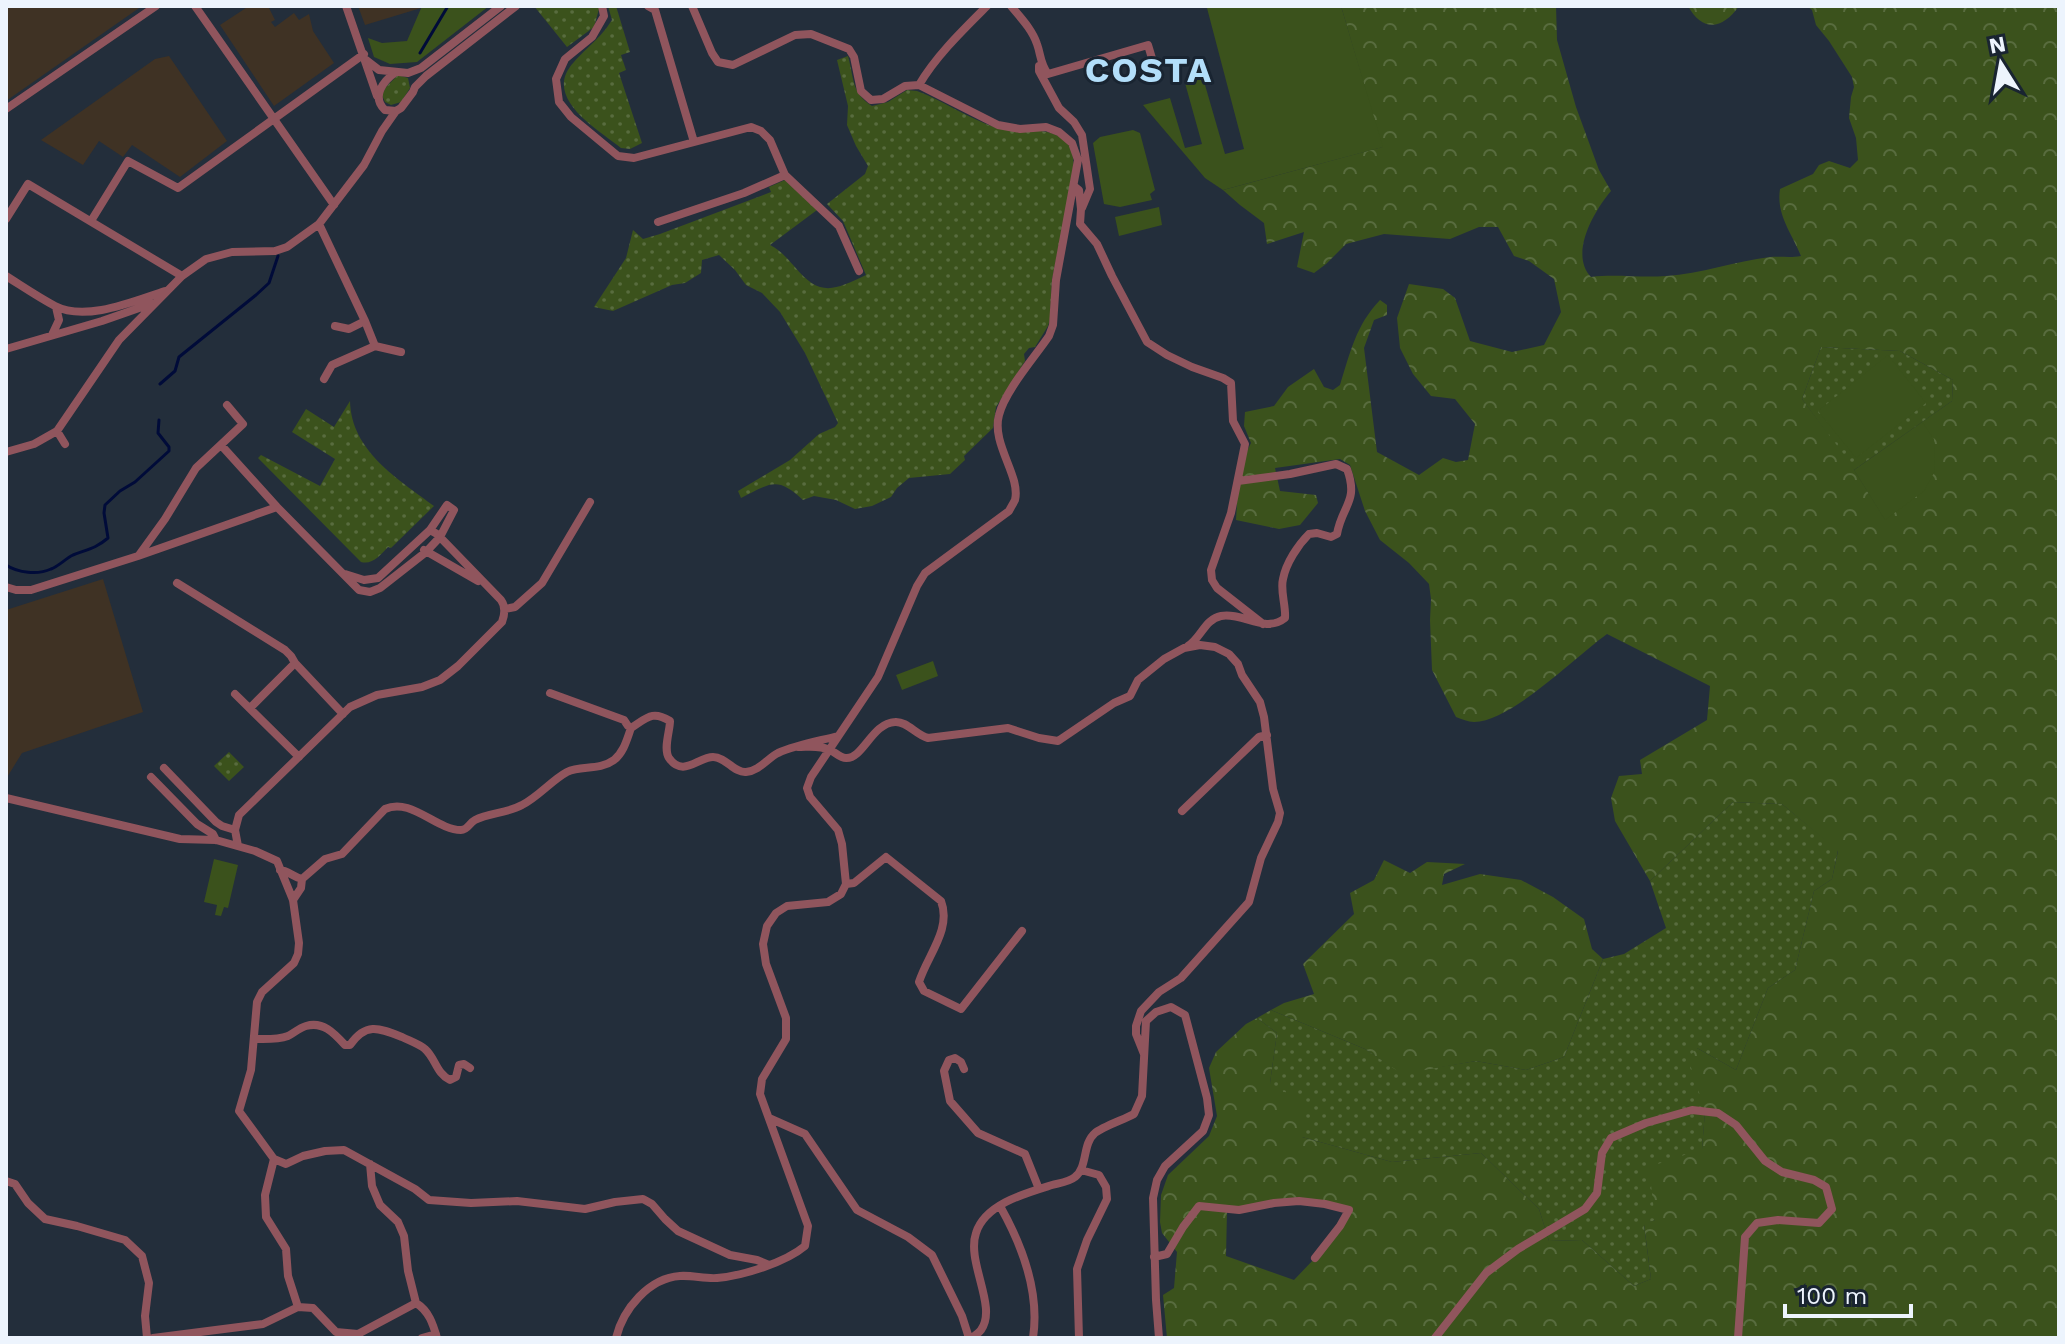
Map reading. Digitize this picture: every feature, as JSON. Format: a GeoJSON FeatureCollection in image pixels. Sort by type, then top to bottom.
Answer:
{"type":"FeatureCollection","features":[{"type":"Feature","properties":{"kind":"street"},"geometry":{"type":"LineString","coordinates":[[6,109],[156,6]]}},
{"type":"Feature","properties":{"kind":"street"},"geometry":{"type":"LineString","coordinates":[[195,6],[334,205]]}},
{"type":"Feature","properties":{"kind":"street"},"geometry":{"type":"LineString","coordinates":[[346,6],[380,106],[382,131]]}},
{"type":"Feature","properties":{"kind":"street"},"geometry":{"type":"LineString","coordinates":[[365,57],[379,70],[408,73],[426,64],[501,6]]}},
{"type":"Feature","properties":{"kind":"street"},"geometry":{"type":"LineString","coordinates":[[6,452],[34,444],[57,431],[119,340],[182,276],[206,259],[232,252],[275,251],[287,247],[319,224],[364,165],[382,131],[415,87],[516,6]]}},
{"type":"Feature","properties":{"kind":"street"},"geometry":{"type":"LineString","coordinates":[[602,6],[604,16],[592,37],[565,59],[556,79],[559,102],[571,117],[618,156],[634,158],[751,127],[761,131],[770,140],[785,175],[839,226],[859,271]]}},
{"type":"Feature","properties":{"kind":"street"},"geometry":{"type":"LineString","coordinates":[[648,6],[655,10],[694,142]]}},
{"type":"Feature","properties":{"kind":"street"},"geometry":{"type":"LineString","coordinates":[[616,1338],[625,1315],[655,1284],[678,1276],[732,1276],[796,1254],[805,1246],[808,1226],[760,1094],[762,1079],[786,1039],[786,1018],[766,964],[763,944],[767,926],[776,913],[787,906],[828,902],[841,894],[846,884],[842,844],[838,830],[810,797],[807,788],[811,777],[878,677],[925,573],[1009,511],[1015,498],[998,434],[998,417],[1006,398],[1049,336],[1053,325],[1056,280],[1078,160],[1072,143],[1059,132],[1046,127],[1020,129],[998,125],[919,85],[905,86],[883,99],[871,100],[861,91],[854,57],[849,49],[811,34],[795,35],[733,65],[718,62],[692,6]]}},
{"type":"Feature","properties":{"kind":"street"},"geometry":{"type":"LineString","coordinates":[[919,85],[954,40],[987,6]]}},
{"type":"Feature","properties":{"kind":"street"},"geometry":{"type":"LineString","coordinates":[[1011,6],[1036,42],[1042,67],[1048,74],[1148,45],[1157,75]]}},
{"type":"Feature","properties":{"kind":"street"},"geometry":{"type":"LineString","coordinates":[[1039,53],[1039,71],[1059,108],[1082,135],[1090,189],[1081,209]]}},
{"type":"Feature","properties":{"kind":"street"},"geometry":{"type":"LineString","coordinates":[[91,221],[128,161],[178,188],[274,117],[365,57]]}},
{"type":"Feature","properties":{"kind":"street"},"geometry":{"type":"LineString","coordinates":[[377,96],[392,74],[397,72]]}},
{"type":"Feature","properties":{"kind":"street"},"geometry":{"type":"LineString","coordinates":[[408,73],[415,87]]}},
{"type":"Feature","properties":{"kind":"street"},"geometry":{"type":"LineString","coordinates":[[380,106],[396,111]]}},
{"type":"Feature","properties":{"kind":"street"},"geometry":{"type":"LineString","coordinates":[[658,222],[733,197],[785,175]]}},
{"type":"Feature","properties":{"kind":"street"},"geometry":{"type":"LineString","coordinates":[[6,219],[28,184],[182,276]]}},
{"type":"Feature","properties":{"kind":"street"},"geometry":{"type":"LineString","coordinates":[[1074,186],[1079,190],[1080,224],[1097,244],[1147,342],[1167,355],[1231,383],[1233,421],[1245,444],[1231,513],[1211,570],[1212,580],[1217,588],[1263,624]]}},
{"type":"Feature","properties":{"kind":"street"},"geometry":{"type":"LineString","coordinates":[[319,224],[375,346]]}},
{"type":"Feature","properties":{"kind":"street"},"geometry":{"type":"LineString","coordinates":[[6,276],[56,307],[72,310],[96,311],[118,307],[167,290]]}},
{"type":"Feature","properties":{"kind":"street"},"geometry":{"type":"LineString","coordinates":[[6,349],[142,307],[167,290]]}},
{"type":"Feature","properties":{"kind":"street"},"geometry":{"type":"LineString","coordinates":[[52,335],[59,320],[56,307]]}},
{"type":"Feature","properties":{"kind":"street"},"geometry":{"type":"LineString","coordinates":[[113,317],[123,330],[119,340]]}},
{"type":"Feature","properties":{"kind":"street"},"geometry":{"type":"LineString","coordinates":[[335,326],[349,329],[365,321]]}},
{"type":"Feature","properties":{"kind":"street"},"geometry":{"type":"LineString","coordinates":[[324,379],[332,365],[375,346],[401,352]]}},
{"type":"Feature","properties":{"kind":"street"},"geometry":{"type":"LineString","coordinates":[[138,556],[196,468],[243,424],[227,405]]}},
{"type":"Feature","properties":{"kind":"street"},"geometry":{"type":"LineString","coordinates":[[57,431],[65,444]]}},
{"type":"Feature","properties":{"kind":"street"},"geometry":{"type":"LineString","coordinates":[[221,445],[359,590],[370,592],[380,588],[426,552],[440,537],[454,510],[447,505],[430,530],[378,578],[364,580],[345,574]]}},
{"type":"Feature","properties":{"kind":"street"},"geometry":{"type":"LineString","coordinates":[[798,747],[817,746],[851,758],[875,731],[897,721],[928,738],[1008,728],[1058,741],[1114,703],[1130,696],[1138,680],[1148,670],[1201,636],[1210,621],[1221,616],[1233,616],[1263,624],[1278,624],[1285,618],[1282,580],[1288,566],[1309,534],[1331,537],[1337,534],[1353,485],[1347,469],[1336,464],[1238,481]]}},
{"type":"Feature","properties":{"kind":"street"},"geometry":{"type":"LineString","coordinates":[[505,609],[515,607],[542,583],[590,502]]}},
{"type":"Feature","properties":{"kind":"street"},"geometry":{"type":"LineString","coordinates":[[6,587],[31,590],[277,507]]}},
{"type":"Feature","properties":{"kind":"street"},"geometry":{"type":"LineString","coordinates":[[238,846],[235,830],[239,815],[350,707],[377,695],[422,687],[440,680],[502,622],[505,609],[501,600],[430,530]]}},
{"type":"Feature","properties":{"kind":"street"},"geometry":{"type":"LineString","coordinates":[[417,543],[426,552],[486,585]]}},
{"type":"Feature","properties":{"kind":"street"},"geometry":{"type":"LineString","coordinates":[[177,583],[285,650],[343,714]]}},
{"type":"Feature","properties":{"kind":"street"},"geometry":{"type":"LineString","coordinates":[[1144,1054],[1136,1034],[1141,1011],[1159,992],[1181,978],[1249,902],[1261,858],[1280,813],[1273,789],[1260,702],[1238,664],[1229,654],[1215,647],[1200,645],[1184,648]]}},
{"type":"Feature","properties":{"kind":"street"},"geometry":{"type":"LineString","coordinates":[[250,708],[295,663]]}},
{"type":"Feature","properties":{"kind":"street"},"geometry":{"type":"LineString","coordinates":[[550,693],[624,720],[631,728]]}},
{"type":"Feature","properties":{"kind":"street"},"geometry":{"type":"LineString","coordinates":[[235,694],[299,757]]}},
{"type":"Feature","properties":{"kind":"street"},"geometry":{"type":"LineString","coordinates":[[293,900],[301,888],[302,879],[325,859],[342,854],[385,809],[392,806],[419,812],[440,824],[466,829],[473,821],[521,806],[568,771],[596,768],[611,762],[622,753],[631,728],[648,716],[660,715],[670,721],[666,750],[669,758],[681,766],[691,766],[715,757],[747,772],[778,753],[838,736]]}},
{"type":"Feature","properties":{"kind":"street"},"geometry":{"type":"LineString","coordinates":[[1182,811],[1259,737],[1267,735]]}},
{"type":"Feature","properties":{"kind":"street"},"geometry":{"type":"LineString","coordinates":[[164,768],[216,822],[235,830]]}},
{"type":"Feature","properties":{"kind":"street"},"geometry":{"type":"LineString","coordinates":[[151,777],[216,840]]}},
{"type":"Feature","properties":{"kind":"street"},"geometry":{"type":"LineString","coordinates":[[173,799],[183,788]]}},
{"type":"Feature","properties":{"kind":"street"},"geometry":{"type":"LineString","coordinates":[[6,798],[180,839],[216,840],[238,846],[302,879]]}},
{"type":"Feature","properties":{"kind":"street"},"geometry":{"type":"LineString","coordinates":[[846,884],[854,883],[886,857],[941,901],[945,911],[939,940],[919,982],[924,991],[961,1009],[1022,931]]}},
{"type":"Feature","properties":{"kind":"street"},"geometry":{"type":"LineString","coordinates":[[278,866],[293,900],[298,954],[294,963],[262,992],[257,1002],[251,1070],[239,1111],[274,1159],[286,1164],[303,1156],[344,1150],[429,1200],[471,1203],[517,1201],[585,1209],[643,1199],[678,1231],[730,1255],[769,1265]]}},
{"type":"Feature","properties":{"kind":"street"},"geometry":{"type":"LineString","coordinates":[[769,1118],[805,1134],[857,1210],[908,1237],[932,1255],[971,1338],[982,1329],[987,1314],[973,1250],[976,1233],[984,1218],[1000,1206],[1039,1189],[1073,1179],[1081,1170],[1094,1133],[1134,1114],[1142,1096],[1146,1021],[1156,1012],[1171,1007],[1185,1015],[1209,1115],[1203,1131],[1165,1166],[1157,1180],[1153,1198],[1159,1338]]}},
{"type":"Feature","properties":{"kind":"street"},"geometry":{"type":"LineString","coordinates":[[255,1039],[277,1039],[305,1026],[315,1025],[325,1027],[345,1045],[350,1045],[363,1031],[372,1028],[385,1030],[417,1044],[430,1056],[439,1072],[450,1080],[456,1077],[459,1065],[470,1068]]}},
{"type":"Feature","properties":{"kind":"street"},"geometry":{"type":"LineString","coordinates":[[964,1069],[955,1058],[949,1060],[944,1071],[950,1101],[978,1133],[1025,1154],[1039,1189]]}},
{"type":"Feature","properties":{"kind":"street"},"geometry":{"type":"LineString","coordinates":[[1435,1338],[1486,1273],[1518,1249],[1585,1209],[1597,1193],[1602,1153],[1611,1138],[1646,1123],[1692,1110],[1718,1113],[1736,1125],[1765,1161],[1782,1172],[1814,1180],[1826,1187],[1832,1209],[1819,1223],[1778,1220],[1757,1223],[1745,1237],[1738,1338]]}},
{"type":"Feature","properties":{"kind":"street"},"geometry":{"type":"LineString","coordinates":[[274,1159],[265,1195],[266,1217],[286,1249],[288,1276],[298,1307]]}},
{"type":"Feature","properties":{"kind":"street"},"geometry":{"type":"LineString","coordinates":[[370,1164],[372,1186],[380,1205],[398,1222],[404,1236],[416,1303],[424,1308],[434,1325],[436,1336],[422,1338]]}},
{"type":"Feature","properties":{"kind":"street"},"geometry":{"type":"LineString","coordinates":[[1079,1338],[1077,1269],[1107,1199],[1106,1187],[1099,1175],[1081,1170]]}},
{"type":"Feature","properties":{"kind":"street"},"geometry":{"type":"LineString","coordinates":[[6,1181],[15,1184],[28,1203],[45,1219],[125,1240],[142,1256],[149,1283],[145,1316],[150,1338],[263,1324],[298,1307],[313,1308],[337,1335],[356,1336],[416,1303]]}},
{"type":"Feature","properties":{"kind":"street"},"geometry":{"type":"LineString","coordinates":[[1154,1257],[1167,1254],[1199,1206],[1239,1210],[1299,1201],[1349,1210],[1315,1258]]}},
{"type":"Feature","properties":{"kind":"street"},"geometry":{"type":"LineString","coordinates":[[1000,1206],[1020,1246],[1029,1274],[1035,1314],[1033,1338]]}},
{"type":"Feature","properties":{"kind":"shaded area"},"geometry":{"type":"Polygon","coordinates":[[[6,6],[142,6],[6,101],[6,6]]]}},
{"type":"Feature","properties":{"kind":"shaded area"},"geometry":{"type":"Polygon","coordinates":[[[249,6],[268,6],[275,27],[294,13],[299,20],[309,14],[313,31],[334,63],[274,106],[220,25],[249,6]]]}},
{"type":"Feature","properties":{"kind":"shaded area"},"geometry":{"type":"Polygon","coordinates":[[[358,6],[422,6],[365,25],[358,6]]]}},
{"type":"Feature","properties":{"kind":"shaded area"},"geometry":{"type":"Polygon","coordinates":[[[169,56],[227,141],[180,177],[132,145],[123,157],[99,141],[83,165],[41,140],[155,59],[169,56]]]}},
{"type":"Feature","properties":{"kind":"shaded area"},"geometry":{"type":"Polygon","coordinates":[[[103,579],[143,712],[22,753],[6,779],[6,610],[103,579]]]}},
{"type":"Feature","properties":{"kind":"green space"},"geometry":{"type":"Polygon","coordinates":[[[422,6],[489,6],[417,62],[390,64],[374,57],[368,38],[382,43],[407,41],[422,6]]]}},
{"type":"Feature","properties":{"kind":"green space"},"geometry":{"type":"Polygon","coordinates":[[[534,6],[599,6],[599,9],[594,27],[567,47],[534,6]]]}},
{"type":"Feature","properties":{"kind":"green space"},"geometry":{"type":"Polygon","coordinates":[[[608,6],[616,6],[630,52],[621,55],[626,70],[619,73],[642,143],[630,149],[621,148],[587,122],[568,100],[564,88],[566,75],[574,62],[612,20],[608,6]]]}},
{"type":"Feature","properties":{"kind":"green space"},"geometry":{"type":"Polygon","coordinates":[[[1341,6],[1556,6],[1557,40],[1576,107],[1599,170],[1611,191],[1591,221],[1583,245],[1582,257],[1591,277],[1679,275],[1757,259],[1801,256],[1780,207],[1780,189],[1813,174],[1819,165],[1829,161],[1850,168],[1858,160],[1856,138],[1849,118],[1854,87],[1852,77],[1816,25],[1812,10],[1807,6],[2059,6],[2059,1338],[1167,1338],[1163,1295],[1174,1288],[1177,1252],[1162,1233],[1161,1195],[1168,1175],[1209,1136],[1217,1116],[1209,1068],[1216,1052],[1246,1024],[1257,1018],[1277,1033],[1270,1083],[1302,1102],[1302,1137],[1392,1162],[1481,1153],[1539,1209],[1549,1241],[1582,1240],[1634,1286],[1651,1279],[1644,1224],[1655,1220],[1649,1167],[1702,1149],[1705,1111],[1688,1058],[1697,1048],[1736,1070],[1768,988],[1795,970],[1814,891],[1832,879],[1838,851],[1782,804],[1733,802],[1650,881],[1615,821],[1611,798],[1619,776],[1642,774],[1640,760],[1707,720],[1710,686],[1607,634],[1543,686],[1506,711],[1474,722],[1456,717],[1432,670],[1429,584],[1380,540],[1365,511],[1350,465],[1340,459],[1275,468],[1280,491],[1316,495],[1318,503],[1300,525],[1279,529],[1236,520],[1239,467],[1251,443],[1244,426],[1245,412],[1274,406],[1288,387],[1314,369],[1324,387],[1333,390],[1340,385],[1359,329],[1380,300],[1387,305],[1387,315],[1374,320],[1364,348],[1377,452],[1419,475],[1443,458],[1456,462],[1468,460],[1475,424],[1455,399],[1431,396],[1413,374],[1400,348],[1397,318],[1409,284],[1443,289],[1455,298],[1470,341],[1512,352],[1544,345],[1561,312],[1554,279],[1529,261],[1514,256],[1498,227],[1479,227],[1450,239],[1384,234],[1346,244],[1314,273],[1297,267],[1304,232],[1267,244],[1264,223],[1223,190],[1382,147],[1341,6]],[[1821,347],[1802,399],[1848,460],[1885,519],[1922,422],[1952,401],[1953,380],[1900,351],[1821,347]],[[1310,1202],[1227,1211],[1226,1256],[1294,1280],[1315,1258],[1349,1211],[1310,1202]]]}},
{"type":"Feature","properties":{"kind":"green space"},"geometry":{"type":"Polygon","coordinates":[[[1341,6],[1383,147],[1223,190],[1205,178],[1143,105],[1170,98],[1185,148],[1202,144],[1185,83],[1203,78],[1225,154],[1244,149],[1207,8],[1341,6]]]}},
{"type":"Feature","properties":{"kind":"green space"},"geometry":{"type":"Polygon","coordinates":[[[1688,6],[1739,6],[1726,20],[1713,25],[1700,21],[1688,6]]]}},
{"type":"Feature","properties":{"kind":"green space"},"geometry":{"type":"Polygon","coordinates":[[[848,56],[857,90],[872,106],[888,102],[907,90],[917,91],[997,128],[1048,132],[1067,143],[1074,168],[1052,280],[1050,319],[1035,347],[1024,354],[1025,361],[996,407],[993,428],[950,474],[909,478],[891,497],[872,506],[855,509],[836,500],[814,496],[803,500],[787,487],[774,484],[741,498],[738,491],[790,460],[819,434],[838,423],[805,353],[780,312],[762,293],[746,285],[719,255],[702,260],[701,273],[685,283],[672,285],[613,311],[594,307],[626,258],[633,230],[643,239],[660,234],[771,192],[769,187],[785,180],[817,210],[770,245],[803,276],[820,287],[836,287],[866,275],[843,221],[827,204],[865,174],[868,166],[847,125],[848,106],[837,60],[848,56]]]}},
{"type":"Feature","properties":{"kind":"green space"},"geometry":{"type":"Polygon","coordinates":[[[398,75],[408,78],[410,88],[401,102],[391,105],[385,102],[382,95],[398,75]]]}},
{"type":"Feature","properties":{"kind":"green space"},"geometry":{"type":"Polygon","coordinates":[[[1133,130],[1140,133],[1155,190],[1150,194],[1152,200],[1120,207],[1104,204],[1093,143],[1100,137],[1133,130]]]}},
{"type":"Feature","properties":{"kind":"green space"},"geometry":{"type":"Polygon","coordinates":[[[1159,207],[1162,225],[1119,236],[1115,217],[1159,207]]]}},
{"type":"Feature","properties":{"kind":"green space"},"geometry":{"type":"Polygon","coordinates":[[[1821,347],[1900,351],[1953,380],[1952,401],[1854,470],[1802,399],[1821,347]]]}},
{"type":"Feature","properties":{"kind":"green space"},"geometry":{"type":"Polygon","coordinates":[[[1888,355],[1926,403],[1856,458],[1818,411],[1888,355]]]}},
{"type":"Feature","properties":{"kind":"green space"},"geometry":{"type":"Polygon","coordinates":[[[350,401],[358,435],[368,449],[392,474],[434,506],[391,548],[365,563],[258,458],[261,455],[320,486],[335,459],[292,432],[306,409],[334,427],[350,401]]]}},
{"type":"Feature","properties":{"kind":"green space"},"geometry":{"type":"Polygon","coordinates":[[[1922,422],[1934,439],[1935,471],[1924,491],[1885,520],[1854,470],[1922,422]]]}},
{"type":"Feature","properties":{"kind":"green space"},"geometry":{"type":"Polygon","coordinates":[[[933,661],[938,676],[902,690],[896,675],[933,661]]]}},
{"type":"Feature","properties":{"kind":"green space"},"geometry":{"type":"Polygon","coordinates":[[[229,752],[244,767],[229,781],[214,766],[229,752]]]}},
{"type":"Feature","properties":{"kind":"green space"},"geometry":{"type":"Polygon","coordinates":[[[1733,802],[1782,804],[1838,850],[1832,879],[1814,891],[1795,970],[1768,988],[1736,1070],[1697,1048],[1705,1111],[1702,1150],[1655,1220],[1644,1225],[1651,1279],[1634,1286],[1582,1240],[1549,1241],[1539,1209],[1481,1153],[1392,1162],[1302,1137],[1270,1083],[1277,1033],[1257,1018],[1271,1010],[1365,1049],[1402,1073],[1476,1061],[1526,1070],[1564,1057],[1603,959],[1624,954],[1666,928],[1650,881],[1733,802]]]}},
{"type":"Feature","properties":{"kind":"green space"},"geometry":{"type":"Polygon","coordinates":[[[214,859],[238,865],[228,908],[224,907],[221,916],[215,915],[217,905],[204,902],[214,859]]]}},
{"type":"Feature","properties":{"kind":"green space"},"geometry":{"type":"Polygon","coordinates":[[[1384,860],[1410,873],[1427,862],[1465,864],[1444,874],[1442,885],[1480,874],[1521,880],[1584,919],[1592,949],[1603,959],[1564,1057],[1526,1070],[1476,1061],[1402,1074],[1365,1049],[1271,1010],[1314,994],[1303,964],[1354,914],[1350,893],[1374,880],[1384,860]]]}},
{"type":"Feature","properties":{"kind":"waterway"},"geometry":{"type":"LineString","coordinates":[[420,53],[448,6]]}},
{"type":"Feature","properties":{"kind":"waterway"},"geometry":{"type":"LineString","coordinates":[[160,384],[175,371],[179,357],[269,283],[278,256]]}},
{"type":"Feature","properties":{"kind":"waterway"},"geometry":{"type":"LineString","coordinates":[[6,565],[22,571],[46,571],[108,538],[105,505],[169,451],[158,433],[159,420]]}},
{"type":"Feature","properties":{"kind":"district","name":"COSTA"},"geometry":{"type":"Point","coordinates":[1149,69]}}]}
